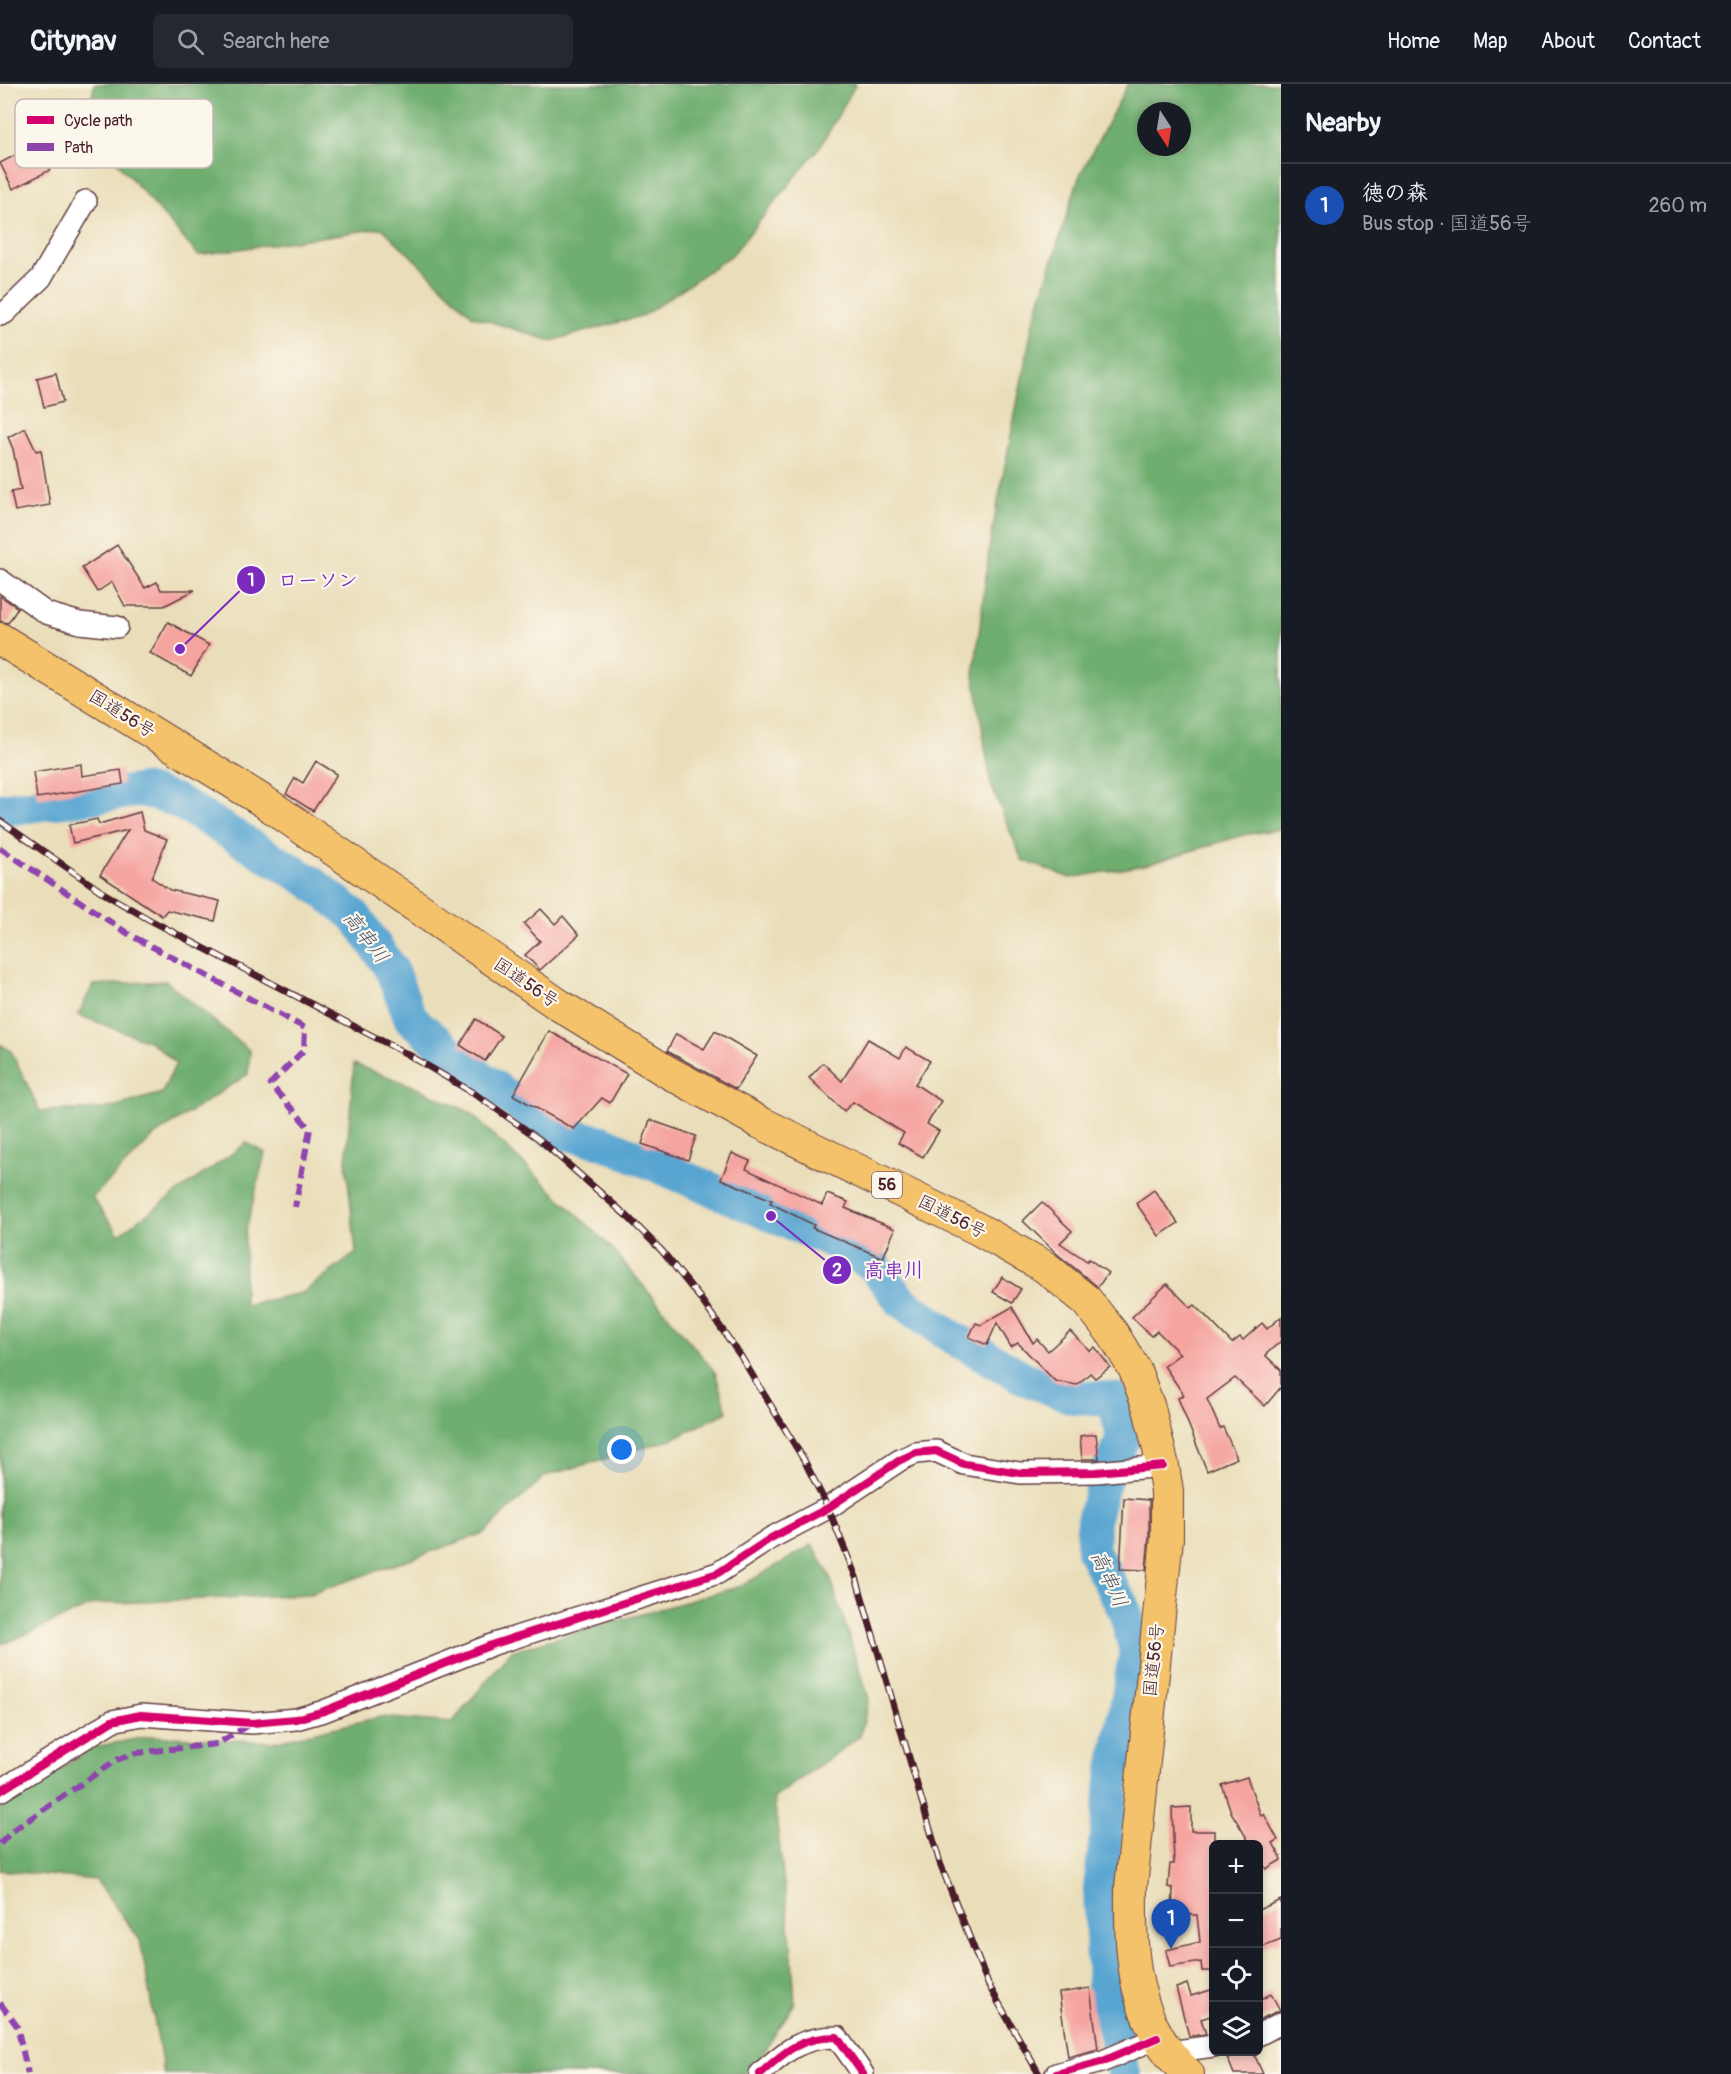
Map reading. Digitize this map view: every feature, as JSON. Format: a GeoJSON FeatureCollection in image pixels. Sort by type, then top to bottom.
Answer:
{"type":"FeatureCollection","features":[{"type":"Feature","properties":{"kind":"highway","name":"国道56号"},"geometry":{"type":"LineString","coordinates":[[0,639],[263,801],[559,1005],[666,1071],[759,1122],[978,1229],[1046,1267],[1087,1301],[1113,1334],[1135,1370],[1149,1408],[1167,1491],[1167,1538],[1131,1887],[1130,1927],[1132,1959],[1139,1993],[1162,2053]]}},
{"type":"Feature","properties":{"kind":"street"},"geometry":{"type":"LineString","coordinates":[[0,315],[5,313],[41,278],[86,201]]}},
{"type":"Feature","properties":{"kind":"street"},"geometry":{"type":"LineString","coordinates":[[0,580],[46,613],[80,623],[117,627]]}},
{"type":"Feature","properties":{"kind":"street"},"geometry":{"type":"LineString","coordinates":[[0,1791],[112,1721],[141,1716],[252,1723],[296,1719],[324,1712],[494,1644],[718,1574],[771,1538],[828,1508],[900,1460],[916,1453],[936,1451],[964,1464],[1020,1473],[1096,1472],[1163,1466]]}},
{"type":"Feature","properties":{"kind":"street"},"geometry":{"type":"LineString","coordinates":[[1263,2032],[1281,2023]]}},
{"type":"Feature","properties":{"kind":"street"},"geometry":{"type":"LineString","coordinates":[[760,2074],[798,2044],[822,2037],[837,2037],[863,2074]]}},
{"type":"Feature","properties":{"kind":"street"},"geometry":{"type":"LineString","coordinates":[[1056,2074],[1101,2062],[1209,2047]]}},
{"type":"Feature","properties":{"kind":"green space"},"geometry":{"type":"Polygon","coordinates":[[[94,84],[856,84],[821,145],[733,254],[644,315],[551,341],[473,316],[382,228],[198,255],[122,168],[213,168],[213,99],[92,99],[94,84]]]}},
{"type":"Feature","properties":{"kind":"green space"},"geometry":{"type":"Polygon","coordinates":[[[1128,84],[1281,84],[1281,829],[1243,835],[1145,865],[1070,878],[1022,860],[991,785],[974,675],[990,543],[1033,322],[1079,177],[1128,84]]]}},
{"type":"Feature","properties":{"kind":"green space"},"geometry":{"type":"Polygon","coordinates":[[[166,981],[250,1051],[248,1074],[155,1135],[92,1198],[119,1234],[247,1143],[265,1153],[245,1234],[244,1305],[302,1293],[356,1253],[346,1162],[354,1064],[413,1086],[469,1112],[610,1246],[715,1372],[727,1412],[670,1440],[545,1476],[484,1533],[310,1594],[94,1604],[6,1643],[0,1643],[0,1044],[11,1051],[40,1111],[105,1109],[162,1093],[176,1063],[151,1042],[78,1015],[93,985],[166,981]]]}},
{"type":"Feature","properties":{"kind":"green space"},"geometry":{"type":"Polygon","coordinates":[[[812,1545],[829,1574],[869,1699],[860,1736],[774,1798],[791,1943],[795,2003],[754,2067],[744,2074],[164,2074],[140,1940],[96,1880],[0,1870],[0,1809],[94,1747],[152,1736],[273,1742],[380,1717],[452,1723],[511,1651],[741,1586],[812,1545]]]}},
{"type":"Feature","properties":{"kind":"building"},"geometry":{"type":"Polygon","coordinates":[[[15,155],[15,168],[49,168],[50,170],[13,189],[0,163],[15,155]]]}},
{"type":"Feature","properties":{"kind":"building"},"geometry":{"type":"Polygon","coordinates":[[[56,373],[63,402],[44,407],[37,378],[56,373]]]}},
{"type":"Feature","properties":{"kind":"building"},"geometry":{"type":"Polygon","coordinates":[[[25,428],[36,451],[41,450],[50,505],[15,511],[11,492],[21,490],[13,449],[8,437],[25,428]]]}},
{"type":"Feature","properties":{"kind":"building"},"geometry":{"type":"Polygon","coordinates":[[[117,545],[145,588],[157,582],[161,590],[195,590],[164,606],[125,606],[112,582],[97,592],[82,568],[117,545]]]}},
{"type":"Feature","properties":{"kind":"building"},"geometry":{"type":"Polygon","coordinates":[[[0,596],[18,608],[8,623],[0,621],[0,596]]]}},
{"type":"Feature","properties":{"kind":"building"},"geometry":{"type":"Polygon","coordinates":[[[168,622],[209,645],[191,676],[150,653],[168,622]]]}},
{"type":"Feature","properties":{"kind":"building"},"geometry":{"type":"Polygon","coordinates":[[[316,761],[337,774],[313,811],[286,794],[295,778],[303,783],[316,761]]]}},
{"type":"Feature","properties":{"kind":"building"},"geometry":{"type":"Polygon","coordinates":[[[81,764],[82,776],[121,770],[123,784],[37,798],[33,772],[81,764]]]}},
{"type":"Feature","properties":{"kind":"building"},"geometry":{"type":"Polygon","coordinates":[[[140,812],[144,830],[167,839],[152,878],[170,890],[220,901],[215,921],[167,910],[162,916],[100,875],[128,830],[73,843],[69,825],[97,819],[99,824],[140,812]]]}},
{"type":"Feature","properties":{"kind":"building"},"geometry":{"type":"Polygon","coordinates":[[[541,909],[555,924],[563,916],[579,935],[540,970],[525,955],[540,941],[524,924],[541,909]]]}},
{"type":"Feature","properties":{"kind":"building"},"geometry":{"type":"Polygon","coordinates":[[[476,1019],[502,1036],[485,1061],[460,1045],[476,1019]]]}},
{"type":"Feature","properties":{"kind":"building"},"geometry":{"type":"Polygon","coordinates":[[[549,1031],[627,1074],[610,1103],[602,1098],[574,1129],[513,1095],[549,1031]]]}},
{"type":"Feature","properties":{"kind":"building"},"geometry":{"type":"Polygon","coordinates":[[[715,1031],[757,1056],[736,1089],[667,1051],[676,1034],[704,1049],[715,1031]]]}},
{"type":"Feature","properties":{"kind":"building"},"geometry":{"type":"Polygon","coordinates":[[[868,1039],[900,1058],[906,1047],[930,1061],[915,1084],[941,1101],[927,1124],[939,1131],[923,1157],[898,1143],[904,1133],[853,1102],[844,1111],[809,1078],[823,1063],[842,1081],[868,1039]]]}},
{"type":"Feature","properties":{"kind":"building"},"geometry":{"type":"Polygon","coordinates":[[[650,1120],[696,1136],[688,1160],[642,1144],[650,1120]]]}},
{"type":"Feature","properties":{"kind":"building"},"geometry":{"type":"Polygon","coordinates":[[[732,1153],[750,1161],[746,1169],[822,1205],[827,1194],[848,1202],[845,1208],[895,1229],[883,1258],[812,1228],[814,1225],[770,1203],[772,1200],[721,1179],[732,1153]]]}},
{"type":"Feature","properties":{"kind":"building"},"geometry":{"type":"Polygon","coordinates":[[[1154,1190],[1178,1223],[1159,1236],[1136,1203],[1154,1190]]]}},
{"type":"Feature","properties":{"kind":"building"},"geometry":{"type":"Polygon","coordinates":[[[1042,1202],[1072,1231],[1060,1243],[1087,1261],[1089,1259],[1108,1273],[1098,1287],[1056,1253],[1023,1221],[1042,1202]]]}},
{"type":"Feature","properties":{"kind":"building"},"geometry":{"type":"Polygon","coordinates":[[[1002,1277],[1021,1289],[1012,1303],[993,1292],[1002,1277]]]}},
{"type":"Feature","properties":{"kind":"building"},"geometry":{"type":"Polygon","coordinates":[[[1167,1284],[1191,1308],[1195,1305],[1232,1343],[1240,1337],[1243,1340],[1262,1323],[1267,1329],[1281,1317],[1281,1341],[1265,1355],[1281,1370],[1281,1387],[1265,1406],[1235,1378],[1207,1399],[1220,1429],[1223,1427],[1237,1458],[1207,1471],[1178,1398],[1184,1395],[1164,1366],[1180,1354],[1157,1331],[1151,1336],[1132,1317],[1167,1284]]]}},
{"type":"Feature","properties":{"kind":"building"},"geometry":{"type":"Polygon","coordinates":[[[1012,1307],[1033,1343],[1037,1339],[1048,1351],[1070,1331],[1090,1351],[1095,1347],[1110,1367],[1095,1378],[1090,1373],[1077,1385],[1055,1381],[1018,1343],[1011,1347],[997,1323],[987,1345],[969,1337],[976,1323],[981,1325],[1012,1307]]]}},
{"type":"Feature","properties":{"kind":"building"},"geometry":{"type":"Polygon","coordinates":[[[1096,1434],[1099,1459],[1082,1459],[1080,1436],[1096,1434]]]}},
{"type":"Feature","properties":{"kind":"building"},"geometry":{"type":"Polygon","coordinates":[[[1124,1498],[1149,1500],[1146,1570],[1120,1569],[1124,1498]]]}},
{"type":"Feature","properties":{"kind":"building"},"geometry":{"type":"Polygon","coordinates":[[[1247,1777],[1261,1816],[1264,1814],[1278,1840],[1273,1843],[1281,1860],[1266,1869],[1263,1864],[1263,1840],[1248,1840],[1231,1812],[1222,1785],[1247,1777]]]}},
{"type":"Feature","properties":{"kind":"building"},"geometry":{"type":"Polygon","coordinates":[[[1191,1807],[1191,1831],[1214,1831],[1214,1840],[1209,1840],[1209,1971],[1202,1971],[1201,1962],[1170,1967],[1166,1950],[1200,1942],[1197,1915],[1172,1914],[1173,1888],[1168,1887],[1170,1864],[1174,1864],[1172,1808],[1191,1807]]]}},
{"type":"Feature","properties":{"kind":"building"},"geometry":{"type":"Polygon","coordinates":[[[1281,1900],[1281,1940],[1263,1947],[1263,1908],[1281,1900]]]}},
{"type":"Feature","properties":{"kind":"building"},"geometry":{"type":"Polygon","coordinates":[[[1187,1984],[1191,1996],[1209,1991],[1209,2017],[1201,2019],[1206,2034],[1189,2036],[1176,1988],[1187,1984]]]}},
{"type":"Feature","properties":{"kind":"building"},"geometry":{"type":"Polygon","coordinates":[[[1090,1988],[1098,2049],[1068,2057],[1059,1993],[1090,1988]]]}},
{"type":"Feature","properties":{"kind":"building"},"geometry":{"type":"Polygon","coordinates":[[[1271,1994],[1280,2010],[1263,2018],[1263,1998],[1271,1994]]]}},
{"type":"Feature","properties":{"kind":"building"},"geometry":{"type":"Polygon","coordinates":[[[1227,2056],[1255,2056],[1263,2074],[1234,2074],[1227,2056]]]}},
{"type":"Feature","properties":{"kind":"waterway","name":"高串川"},"geometry":{"type":"LineString","coordinates":[[0,810],[143,790],[177,801],[311,882],[355,916],[391,969],[411,1019],[469,1068],[553,1131],[602,1142],[834,1242],[874,1266],[901,1301],[949,1335],[1026,1379],[1073,1397],[1114,1399],[1123,1439],[1105,1478],[1093,1521],[1093,1551],[1125,1611],[1136,1651],[1113,1781],[1100,1887],[1104,1987],[1124,2074]]}},
{"type":"Feature","properties":{"kind":"railway"},"geometry":{"type":"LineString","coordinates":[[0,821],[105,894],[150,920],[409,1055],[475,1094],[539,1139],[628,1217],[662,1251],[700,1298],[740,1355],[804,1460],[828,1508],[856,1577],[940,1863],[988,1984],[1039,2074]]}},
{"type":"Feature","properties":{"kind":"marked path"},"geometry":{"type":"LineString","coordinates":[[0,848],[130,935],[305,1028],[304,1050],[270,1084],[310,1129],[295,1207]]}},
{"type":"Feature","properties":{"kind":"marked path"},"geometry":{"type":"LineString","coordinates":[[0,1844],[11,1832],[116,1760],[136,1753],[217,1744],[250,1724]]}},
{"type":"Feature","properties":{"kind":"marked path"},"geometry":{"type":"LineString","coordinates":[[0,2003],[17,2026],[28,2074]]}},
{"type":"Feature","properties":{"kind":"cycle path"},"geometry":{"type":"LineString","coordinates":[[0,1791],[112,1721],[141,1715],[252,1723],[296,1719],[324,1711],[494,1644],[718,1573],[771,1538],[828,1508],[900,1460],[916,1453],[936,1451],[964,1464],[1020,1473],[1096,1472],[1163,1466]]}},
{"type":"Feature","properties":{"kind":"cycle path"},"geometry":{"type":"LineString","coordinates":[[760,2074],[794,2047],[813,2040],[837,2037],[863,2074]]}},
{"type":"Feature","properties":{"kind":"cycle path"},"geometry":{"type":"LineString","coordinates":[[1056,2074],[1101,2062],[1157,2038]]}},
{"type":"Feature","properties":{"kind":"place","name":"ローソン"},"geometry":{"type":"Point","coordinates":[180,649]}},
{"type":"Feature","properties":{"kind":"place","name":"高串川"},"geometry":{"type":"Point","coordinates":[771,1216]}},
{"type":"Feature","properties":{"kind":"place","name":"徳の森"},"geometry":{"type":"Point","coordinates":[1171,1949]}}]}
